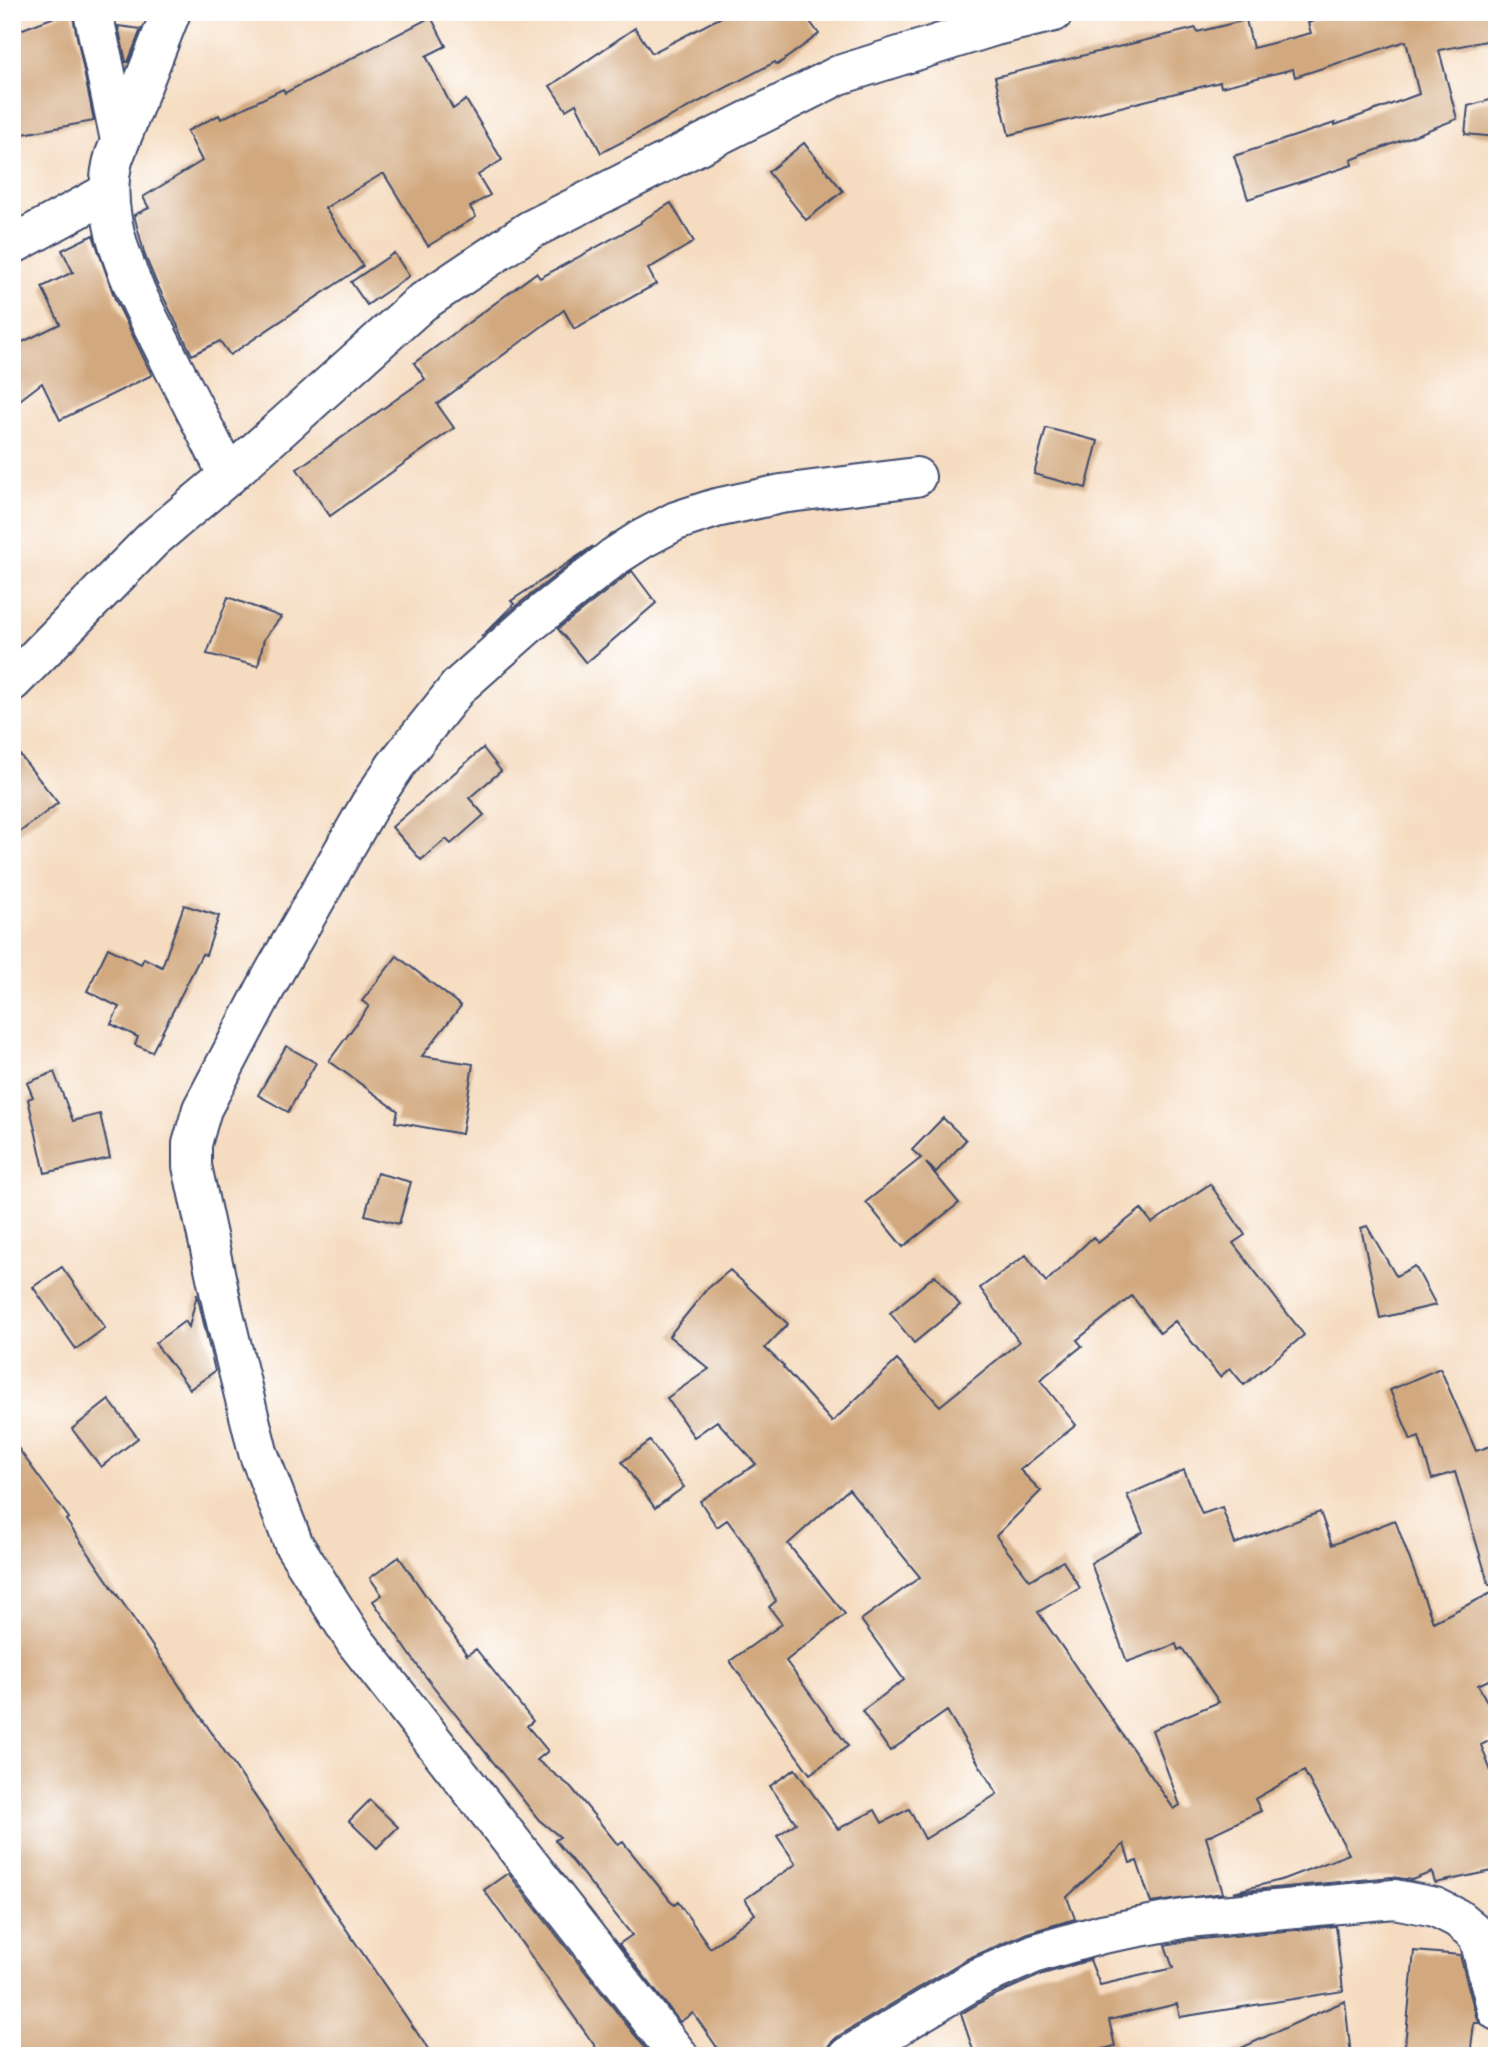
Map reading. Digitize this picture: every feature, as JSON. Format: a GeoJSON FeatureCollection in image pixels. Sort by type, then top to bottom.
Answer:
{"type":"FeatureCollection","features":[{"type":"Feature","properties":{"kind":"street"},"geometry":{"type":"LineString","coordinates":[[93,12],[120,140]]}},
{"type":"Feature","properties":{"kind":"street"},"geometry":{"type":"LineString","coordinates":[[171,12],[120,140],[109,174],[109,192],[116,238],[140,301],[228,476]]}},
{"type":"Feature","properties":{"kind":"street"},"geometry":{"type":"LineString","coordinates":[[12,682],[153,539],[228,476],[421,303],[530,230],[839,75],[995,26],[1054,12]]}},
{"type":"Feature","properties":{"kind":"street"},"geometry":{"type":"LineString","coordinates":[[12,245],[109,192]]}},
{"type":"Feature","properties":{"kind":"street"},"geometry":{"type":"LineString","coordinates":[[679,2056],[355,1641],[294,1545],[258,1452],[240,1385],[192,1166],[192,1144],[202,1109],[272,976],[363,816],[397,765],[459,686],[529,624],[614,556],[676,522],[716,508],[781,494],[916,477]]}},
{"type":"Feature","properties":{"kind":"street"},"geometry":{"type":"LineString","coordinates":[[848,2056],[978,1978],[1036,1953],[1102,1934],[1188,1918],[1394,1899],[1434,1907],[1457,1918],[1478,1935],[1497,2011]]}},
{"type":"Feature","properties":{"kind":"building"},"geometry":{"type":"Polygon","coordinates":[[[72,12],[94,121],[12,136],[12,33],[72,12]]]}},
{"type":"Feature","properties":{"kind":"building"},"geometry":{"type":"Polygon","coordinates":[[[731,12],[803,12],[819,34],[777,65],[775,62],[601,153],[576,104],[566,110],[550,86],[635,28],[652,53],[731,12]]]}},
{"type":"Feature","properties":{"kind":"building"},"geometry":{"type":"Polygon","coordinates":[[[1342,12],[1497,12],[1497,39],[1439,50],[1457,119],[1351,160],[1352,165],[1248,199],[1234,156],[1335,125],[1419,94],[1406,41],[1295,77],[1293,69],[1221,87],[1220,82],[1009,135],[995,77],[1196,28],[1197,32],[1246,20],[1253,48],[1311,33],[1308,23],[1342,12]]]}},
{"type":"Feature","properties":{"kind":"building"},"geometry":{"type":"Polygon","coordinates":[[[431,17],[446,46],[426,56],[453,109],[466,100],[502,160],[478,175],[490,195],[470,207],[476,217],[428,246],[382,174],[325,208],[363,266],[230,355],[220,341],[192,355],[145,256],[134,215],[149,208],[143,197],[202,161],[187,131],[219,115],[221,119],[283,89],[285,93],[431,17]]]}},
{"type":"Feature","properties":{"kind":"building"},"geometry":{"type":"Polygon","coordinates":[[[118,26],[141,29],[128,62],[126,62],[118,26]]]}},
{"type":"Feature","properties":{"kind":"building"},"geometry":{"type":"Polygon","coordinates":[[[1497,98],[1497,137],[1465,134],[1468,106],[1497,98]]]}},
{"type":"Feature","properties":{"kind":"building"},"geometry":{"type":"Polygon","coordinates":[[[804,143],[843,191],[806,220],[768,172],[804,143]]]}},
{"type":"Feature","properties":{"kind":"building"},"geometry":{"type":"Polygon","coordinates":[[[671,203],[694,242],[648,269],[656,284],[574,329],[564,310],[437,404],[454,428],[330,516],[297,469],[425,379],[414,363],[536,273],[540,278],[641,223],[671,203]]]}},
{"type":"Feature","properties":{"kind":"building"},"geometry":{"type":"Polygon","coordinates":[[[93,235],[115,299],[152,375],[60,420],[42,383],[12,406],[12,347],[60,324],[42,287],[73,272],[62,250],[93,235]]]}},
{"type":"Feature","properties":{"kind":"building"},"geometry":{"type":"Polygon","coordinates":[[[394,253],[409,276],[367,305],[351,282],[394,253]]]}},
{"type":"Feature","properties":{"kind":"building"},"geometry":{"type":"Polygon","coordinates":[[[1046,428],[1098,441],[1086,488],[1034,474],[1046,428]]]}},
{"type":"Feature","properties":{"kind":"building"},"geometry":{"type":"Polygon","coordinates":[[[593,546],[481,637],[514,604],[511,601],[593,546]]]}},
{"type":"Feature","properties":{"kind":"building"},"geometry":{"type":"Polygon","coordinates":[[[632,571],[656,603],[586,663],[558,629],[632,571]]]}},
{"type":"Feature","properties":{"kind":"building"},"geometry":{"type":"Polygon","coordinates":[[[228,597],[281,617],[264,639],[258,666],[207,654],[228,597]]]}},
{"type":"Feature","properties":{"kind":"building"},"geometry":{"type":"Polygon","coordinates":[[[12,745],[58,803],[12,838],[12,745]]]}},
{"type":"Feature","properties":{"kind":"building"},"geometry":{"type":"Polygon","coordinates":[[[483,748],[501,771],[469,798],[484,815],[451,844],[446,839],[421,860],[392,827],[483,748]]]}},
{"type":"Feature","properties":{"kind":"building"},"geometry":{"type":"Polygon","coordinates":[[[184,905],[219,916],[206,955],[202,954],[152,1052],[135,1045],[138,1037],[111,1024],[119,1007],[87,991],[108,948],[141,964],[144,958],[162,967],[184,905]]]}},
{"type":"Feature","properties":{"kind":"building"},"geometry":{"type":"Polygon","coordinates":[[[397,956],[461,1006],[422,1056],[473,1064],[462,1134],[395,1122],[398,1111],[329,1061],[369,1006],[362,1001],[397,956]]]}},
{"type":"Feature","properties":{"kind":"building"},"geometry":{"type":"Polygon","coordinates":[[[286,1046],[316,1063],[288,1112],[258,1095],[286,1046]]]}},
{"type":"Feature","properties":{"kind":"building"},"geometry":{"type":"Polygon","coordinates":[[[54,1072],[73,1121],[100,1114],[110,1158],[45,1173],[28,1099],[33,1097],[27,1083],[54,1072]]]}},
{"type":"Feature","properties":{"kind":"building"},"geometry":{"type":"Polygon","coordinates":[[[943,1118],[966,1140],[936,1172],[926,1163],[959,1203],[903,1247],[866,1202],[921,1158],[912,1150],[943,1118]]]}},
{"type":"Feature","properties":{"kind":"building"},"geometry":{"type":"Polygon","coordinates":[[[377,1173],[411,1182],[399,1224],[365,1215],[377,1173]]]}},
{"type":"Feature","properties":{"kind":"building"},"geometry":{"type":"Polygon","coordinates":[[[1210,1184],[1245,1235],[1233,1243],[1304,1335],[1244,1385],[1230,1368],[1220,1377],[1175,1321],[1160,1333],[1132,1296],[1077,1340],[1082,1346],[1040,1380],[1076,1425],[1020,1470],[1041,1491],[996,1536],[1030,1580],[1063,1561],[1080,1588],[1038,1612],[1174,1809],[1180,1805],[1152,1730],[1219,1702],[1182,1648],[1178,1650],[1176,1644],[1127,1662],[1091,1563],[1143,1532],[1127,1495],[1184,1470],[1202,1514],[1222,1507],[1235,1544],[1320,1512],[1332,1545],[1395,1520],[1433,1622],[1497,1590],[1497,1676],[1478,1685],[1497,1720],[1497,1737],[1481,1745],[1497,1787],[1497,1870],[1435,1883],[1432,1872],[1412,1880],[1392,1877],[1233,1892],[1281,1880],[1349,1854],[1304,1771],[1255,1799],[1261,1811],[1206,1837],[1223,1893],[1151,1903],[1137,1861],[1130,1863],[1124,1844],[1067,1897],[1075,1919],[1027,1933],[967,1959],[837,2037],[829,2045],[826,2056],[723,2056],[693,2013],[680,2022],[619,1944],[632,1935],[555,1840],[560,1837],[539,1820],[422,1672],[373,1601],[382,1595],[370,1578],[399,1557],[467,1655],[476,1649],[533,1721],[527,1726],[548,1751],[537,1760],[571,1787],[618,1845],[623,1842],[674,1905],[678,1902],[710,1948],[755,1914],[745,1899],[796,1864],[777,1836],[796,1823],[770,1786],[795,1769],[838,1829],[875,1810],[882,1823],[909,1809],[925,1839],[997,1794],[947,1711],[890,1751],[862,1711],[904,1680],[861,1620],[920,1577],[849,1489],[788,1544],[845,1614],[786,1661],[848,1746],[810,1774],[776,1727],[730,1661],[782,1624],[769,1607],[776,1601],[752,1554],[727,1520],[717,1527],[700,1501],[756,1464],[717,1421],[694,1437],[667,1398],[709,1369],[669,1336],[706,1290],[730,1270],[788,1324],[765,1348],[832,1422],[897,1360],[940,1406],[1019,1342],[980,1288],[1026,1255],[1046,1282],[1093,1237],[1098,1243],[1141,1209],[1152,1223],[1210,1184]]]}},
{"type":"Feature","properties":{"kind":"building"},"geometry":{"type":"Polygon","coordinates":[[[1367,1226],[1396,1276],[1415,1266],[1436,1305],[1380,1318],[1361,1228],[1367,1226]]]}},
{"type":"Feature","properties":{"kind":"building"},"geometry":{"type":"Polygon","coordinates":[[[62,1267],[105,1328],[76,1349],[33,1287],[62,1267]]]}},
{"type":"Feature","properties":{"kind":"building"},"geometry":{"type":"Polygon","coordinates":[[[935,1275],[960,1305],[914,1343],[890,1313],[935,1275]]]}},
{"type":"Feature","properties":{"kind":"building"},"geometry":{"type":"Polygon","coordinates":[[[197,1294],[215,1371],[190,1389],[155,1343],[185,1321],[189,1327],[197,1294]]]}},
{"type":"Feature","properties":{"kind":"building"},"geometry":{"type":"Polygon","coordinates":[[[1440,1368],[1476,1451],[1497,1444],[1497,1584],[1489,1585],[1455,1472],[1432,1479],[1419,1437],[1411,1440],[1390,1390],[1440,1368]]]}},
{"type":"Feature","properties":{"kind":"building"},"geometry":{"type":"Polygon","coordinates":[[[109,1400],[138,1438],[101,1467],[72,1429],[109,1400]]]}},
{"type":"Feature","properties":{"kind":"building"},"geometry":{"type":"Polygon","coordinates":[[[12,1440],[69,1518],[66,1520],[433,2056],[12,2056],[12,1440]]]}},
{"type":"Feature","properties":{"kind":"building"},"geometry":{"type":"Polygon","coordinates":[[[650,1441],[684,1487],[655,1508],[622,1462],[650,1441]]]}},
{"type":"Feature","properties":{"kind":"building"},"geometry":{"type":"Polygon","coordinates":[[[370,1800],[398,1827],[377,1848],[349,1821],[370,1800]]]}},
{"type":"Feature","properties":{"kind":"building"},"geometry":{"type":"Polygon","coordinates":[[[508,1873],[645,2048],[634,2056],[602,2056],[484,1890],[508,1873]]]}},
{"type":"Feature","properties":{"kind":"building"},"geometry":{"type":"Polygon","coordinates":[[[1336,1926],[1343,1991],[1180,2017],[1177,2004],[1109,2020],[1115,2046],[1074,2056],[975,2056],[961,2014],[988,1998],[1043,1974],[1090,1960],[1100,1985],[1173,1968],[1165,1945],[1336,1926]]]}},
{"type":"Feature","properties":{"kind":"building"},"geometry":{"type":"Polygon","coordinates":[[[1414,1951],[1460,1955],[1480,2023],[1474,2023],[1470,2056],[1404,2056],[1414,1951]]]}},
{"type":"Feature","properties":{"kind":"building"},"geometry":{"type":"Polygon","coordinates":[[[1345,2001],[1351,2056],[1224,2056],[1313,2015],[1345,2001]]]}}]}
